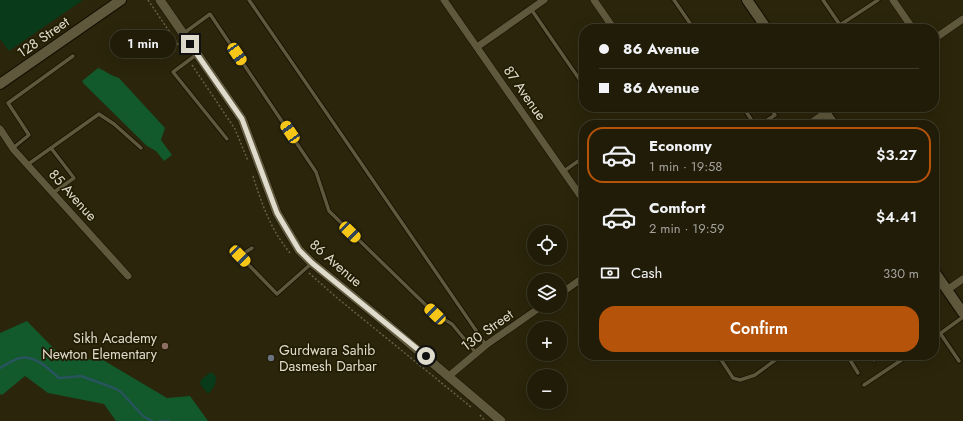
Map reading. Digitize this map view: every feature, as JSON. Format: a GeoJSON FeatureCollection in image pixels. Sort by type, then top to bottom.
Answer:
{"type":"FeatureCollection","features":[{"type":"Feature","properties":{"kind":"main road","name":"128 Street"},"geometry":{"type":"LineString","coordinates":[[0,84],[121,0]]}},
{"type":"Feature","properties":{"kind":"main road"},"geometry":{"type":"LineString","coordinates":[[747,0],[764,24]]}},
{"type":"Feature","properties":{"kind":"main road"},"geometry":{"type":"LineString","coordinates":[[939,278],[963,313]]}},
{"type":"Feature","properties":{"kind":"street","name":"86 Avenue"},"geometry":{"type":"LineString","coordinates":[[160,0],[242,119],[277,213],[308,266],[382,320],[502,421]]}},
{"type":"Feature","properties":{"kind":"street","name":"87 Avenue"},"geometry":{"type":"LineString","coordinates":[[444,0],[579,194]]}},
{"type":"Feature","properties":{"kind":"street"},"geometry":{"type":"LineString","coordinates":[[477,47],[544,0]]}},
{"type":"Feature","properties":{"kind":"street"},"geometry":{"type":"LineString","coordinates":[[594,0],[611,24]]}},
{"type":"Feature","properties":{"kind":"street"},"geometry":{"type":"LineString","coordinates":[[893,0],[910,24]]}},
{"type":"Feature","properties":{"kind":"street"},"geometry":{"type":"LineString","coordinates":[[939,36],[963,19]]}},
{"type":"Feature","properties":{"kind":"street"},"geometry":{"type":"LineString","coordinates":[[814,120],[823,112]]}},
{"type":"Feature","properties":{"kind":"street","name":"85 Avenue"},"geometry":{"type":"LineString","coordinates":[[0,129],[27,165],[128,276]]}},
{"type":"Feature","properties":{"kind":"street"},"geometry":{"type":"LineString","coordinates":[[947,290],[963,279]]}},
{"type":"Feature","properties":{"kind":"street"},"geometry":{"type":"LineString","coordinates":[[567,289],[579,281]]}},
{"type":"Feature","properties":{"kind":"street","name":"130 Street"},"geometry":{"type":"LineString","coordinates":[[449,376],[486,345],[532,313]]}},
{"type":"Feature","properties":{"kind":"lane"},"geometry":{"type":"LineString","coordinates":[[249,0],[486,345]]}},
{"type":"Feature","properties":{"kind":"lane"},"geometry":{"type":"LineString","coordinates":[[674,0],[691,24]]}},
{"type":"Feature","properties":{"kind":"lane"},"geometry":{"type":"LineString","coordinates":[[823,0],[839,24]]}},
{"type":"Feature","properties":{"kind":"lane"},"geometry":{"type":"LineString","coordinates":[[842,24],[878,0]]}},
{"type":"Feature","properties":{"kind":"lane"},"geometry":{"type":"LineString","coordinates":[[531,9],[579,79]]}},
{"type":"Feature","properties":{"kind":"lane"},"geometry":{"type":"LineString","coordinates":[[183,34],[210,14],[316,172],[329,211],[435,314],[452,324],[476,353]]}},
{"type":"Feature","properties":{"kind":"lane"},"geometry":{"type":"LineString","coordinates":[[197,54],[173,72],[227,139]]}},
{"type":"Feature","properties":{"kind":"lane"},"geometry":{"type":"LineString","coordinates":[[13,148],[29,135],[8,103],[73,56]]}},
{"type":"Feature","properties":{"kind":"lane"},"geometry":{"type":"LineString","coordinates":[[768,120],[775,115],[773,112]]}},
{"type":"Feature","properties":{"kind":"lane"},"geometry":{"type":"LineString","coordinates":[[27,165],[99,114],[114,124],[140,148]]}},
{"type":"Feature","properties":{"kind":"lane"},"geometry":{"type":"LineString","coordinates":[[51,148],[74,178],[53,193]]}},
{"type":"Feature","properties":{"kind":"lane"},"geometry":{"type":"LineString","coordinates":[[564,171],[579,160]]}},
{"type":"Feature","properties":{"kind":"lane"},"geometry":{"type":"LineString","coordinates":[[252,248],[240,256],[277,294],[308,266]]}},
{"type":"Feature","properties":{"kind":"lane"},"geometry":{"type":"LineString","coordinates":[[959,361],[940,333],[963,317]]}},
{"type":"Feature","properties":{"kind":"lane"},"geometry":{"type":"LineString","coordinates":[[721,360],[733,378],[740,380],[755,374],[775,360]]}},
{"type":"Feature","properties":{"kind":"lane"},"geometry":{"type":"LineString","coordinates":[[849,360],[858,373]]}},
{"type":"Feature","properties":{"kind":"lane"},"geometry":{"type":"LineString","coordinates":[[864,385],[902,360]]}},
{"type":"Feature","properties":{"kind":"path"},"geometry":{"type":"LineString","coordinates":[[148,0],[235,128],[250,167]]}},
{"type":"Feature","properties":{"kind":"path"},"geometry":{"type":"LineString","coordinates":[[252,173],[263,208],[281,242],[290,253]]}},
{"type":"Feature","properties":{"kind":"path"},"geometry":{"type":"LineString","coordinates":[[308,266],[336,297],[473,410]]}},
{"type":"Feature","properties":{"kind":"path"},"geometry":{"type":"LineString","coordinates":[[480,415],[485,421]]}},
{"type":"Feature","properties":{"kind":"green space"},"geometry":{"type":"Polygon","coordinates":[[[0,0],[83,0],[9,51],[0,39],[0,0]]]}},
{"type":"Feature","properties":{"kind":"green space"},"geometry":{"type":"Polygon","coordinates":[[[98,68],[119,78],[165,128],[161,140],[172,155],[164,161],[156,151],[147,146],[84,84],[82,81],[98,68]]]}},
{"type":"Feature","properties":{"kind":"green space"},"geometry":{"type":"Polygon","coordinates":[[[27,321],[64,359],[103,360],[167,398],[190,396],[208,421],[116,421],[104,404],[48,393],[25,376],[2,395],[0,394],[0,333],[27,321]]]}},
{"type":"Feature","properties":{"kind":"green space"},"geometry":{"type":"Polygon","coordinates":[[[209,373],[213,373],[216,377],[214,387],[208,394],[200,384],[200,381],[209,373]]]}},
{"type":"Feature","properties":{"kind":"waterway"},"geometry":{"type":"LineString","coordinates":[[0,368],[20,358],[26,358],[41,364],[59,378],[81,376],[121,392],[143,416],[152,421]]}},
{"type":"Feature","properties":{"kind":"waterway"},"geometry":{"type":"LineString","coordinates":[[160,421],[169,421]]}},
{"type":"Feature","properties":{"kind":"place","name":"Sikh Academy Newton Elementary"},"geometry":{"type":"Point","coordinates":[165,346]}},
{"type":"Feature","properties":{"kind":"place","name":"Gurdwara Sahib Dasmesh Darbar"},"geometry":{"type":"Point","coordinates":[271,358]}},
{"type":"Feature","properties":{"kind":"route"},"geometry":{"type":"LineString","coordinates":[[190,44],[242,119],[277,213],[299,250],[312,263],[426,356]]}}]}
